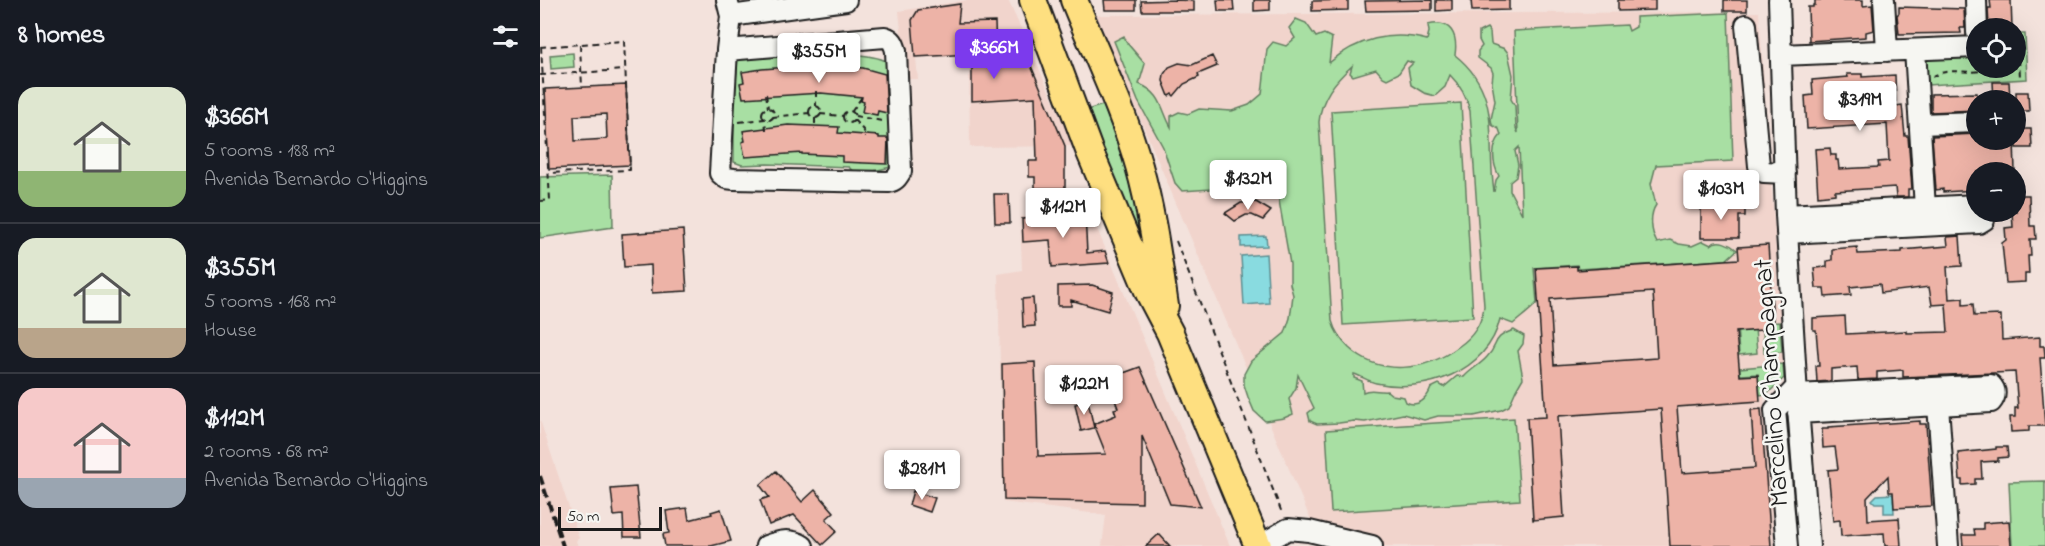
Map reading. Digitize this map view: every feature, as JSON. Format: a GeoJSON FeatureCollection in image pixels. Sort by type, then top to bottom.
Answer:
{"type":"FeatureCollection","features":[{"type":"Feature","properties":{"kind":"main road"},"geometry":{"type":"LineString","coordinates":[[1033,0],[1089,150],[1149,293],[1170,333],[1259,546]]}},
{"type":"Feature","properties":{"kind":"main road"},"geometry":{"type":"LineString","coordinates":[[1074,0],[1131,142],[1145,190],[1170,333]]}},
{"type":"Feature","properties":{"kind":"main road"},"geometry":{"type":"LineString","coordinates":[[1063,83],[1075,89],[1089,90],[1097,82],[1102,67]]}},
{"type":"Feature","properties":{"kind":"street"},"geometry":{"type":"LineString","coordinates":[[727,50],[885,37],[890,39],[896,51],[901,171],[894,181],[726,178],[720,173],[729,8],[846,0]]}},
{"type":"Feature","properties":{"kind":"street","name":"Marcelino Champagnat"},"geometry":{"type":"LineString","coordinates":[[1779,0],[1786,224],[1808,540]]}},
{"type":"Feature","properties":{"kind":"street"},"geometry":{"type":"LineString","coordinates":[[1884,0],[1887,51]]}},
{"type":"Feature","properties":{"kind":"street"},"geometry":{"type":"LineString","coordinates":[[1976,0],[1977,18]]}},
{"type":"Feature","properties":{"kind":"street"},"geometry":{"type":"LineString","coordinates":[[1746,25],[1759,166],[1764,172],[1785,173]]}},
{"type":"Feature","properties":{"kind":"street"},"geometry":{"type":"LineString","coordinates":[[1782,55],[1966,48]]}},
{"type":"Feature","properties":{"kind":"street"},"geometry":{"type":"LineString","coordinates":[[1915,50],[1925,208]]}},
{"type":"Feature","properties":{"kind":"street"},"geometry":{"type":"LineString","coordinates":[[1920,124],[1966,122]]}},
{"type":"Feature","properties":{"kind":"street"},"geometry":{"type":"LineString","coordinates":[[1786,224],[1925,208],[1966,206]]}},
{"type":"Feature","properties":{"kind":"street"},"geometry":{"type":"LineString","coordinates":[[1786,224],[1981,222]]}},
{"type":"Feature","properties":{"kind":"street"},"geometry":{"type":"LineString","coordinates":[[1797,399],[1938,405],[1991,402],[1995,397],[1991,385],[1797,399],[1775,410],[1787,541],[1808,540]]}},
{"type":"Feature","properties":{"kind":"street"},"geometry":{"type":"LineString","coordinates":[[1938,405],[1948,546]]}},
{"type":"Feature","properties":{"kind":"street"},"geometry":{"type":"LineString","coordinates":[[1259,546],[1288,529],[1309,531],[1372,546]]}},
{"type":"Feature","properties":{"kind":"street"},"geometry":{"type":"LineString","coordinates":[[766,546],[780,541],[791,541],[801,545]]}},
{"type":"Feature","properties":{"kind":"path"},"geometry":{"type":"LineString","coordinates":[[540,201],[550,200],[541,47],[624,41],[630,170],[549,173]]}},
{"type":"Feature","properties":{"kind":"path"},"geometry":{"type":"LineString","coordinates":[[580,44],[582,87]]}},
{"type":"Feature","properties":{"kind":"path"},"geometry":{"type":"LineString","coordinates":[[542,75],[625,69]]}},
{"type":"Feature","properties":{"kind":"path"},"geometry":{"type":"LineString","coordinates":[[1927,81],[1936,74],[1947,71],[1966,71]]}},
{"type":"Feature","properties":{"kind":"path"},"geometry":{"type":"LineString","coordinates":[[816,91],[816,106],[820,114]]}},
{"type":"Feature","properties":{"kind":"path"},"geometry":{"type":"LineString","coordinates":[[766,94],[768,108]]}},
{"type":"Feature","properties":{"kind":"path"},"geometry":{"type":"LineString","coordinates":[[843,116],[847,111],[852,111],[862,97]]}},
{"type":"Feature","properties":{"kind":"path"},"geometry":{"type":"LineString","coordinates":[[809,113],[810,108],[816,106]]}},
{"type":"Feature","properties":{"kind":"path"},"geometry":{"type":"LineString","coordinates":[[768,108],[773,110],[773,117]]}},
{"type":"Feature","properties":{"kind":"path"},"geometry":{"type":"LineString","coordinates":[[766,130],[763,111],[768,108]]}},
{"type":"Feature","properties":{"kind":"path"},"geometry":{"type":"LineString","coordinates":[[852,111],[864,131],[865,138]]}},
{"type":"Feature","properties":{"kind":"path"},"geometry":{"type":"LineString","coordinates":[[734,123],[809,113],[815,118]]}},
{"type":"Feature","properties":{"kind":"path"},"geometry":{"type":"LineString","coordinates":[[815,118],[820,114],[843,116]]}},
{"type":"Feature","properties":{"kind":"path"},"geometry":{"type":"LineString","coordinates":[[843,116],[847,122],[855,118],[884,121]]}},
{"type":"Feature","properties":{"kind":"path"},"geometry":{"type":"LineString","coordinates":[[815,118],[815,129]]}},
{"type":"Feature","properties":{"kind":"path"},"geometry":{"type":"LineString","coordinates":[[1176,240],[1288,529]]}},
{"type":"Feature","properties":{"kind":"shaded area"},"geometry":{"type":"Polygon","coordinates":[[[968,0],[1008,0],[1074,146],[970,147],[969,56],[916,58],[918,79],[906,79],[899,11],[968,0]]]}},
{"type":"Feature","properties":{"kind":"shaded area"},"geometry":{"type":"Polygon","coordinates":[[[1759,12],[1785,378],[1764,398],[1774,546],[1382,546],[1315,530],[1096,15],[1759,12]]]}},
{"type":"Feature","properties":{"kind":"shaded area"},"geometry":{"type":"Polygon","coordinates":[[[1090,212],[1230,546],[1102,546],[1106,515],[1003,502],[998,274],[1022,270],[1020,217],[1090,212]]]}},
{"type":"Feature","properties":{"kind":"shaded area"},"geometry":{"type":"Polygon","coordinates":[[[540,420],[579,538],[576,541],[578,546],[540,546],[540,420]]]}},
{"type":"Feature","properties":{"kind":"green space"},"geometry":{"type":"Polygon","coordinates":[[[1728,13],[1733,161],[1656,165],[1651,184],[1656,205],[1652,214],[1652,224],[1657,243],[1670,240],[1692,246],[1703,241],[1711,245],[1720,242],[1737,250],[1726,260],[1578,269],[1577,265],[1534,268],[1537,303],[1513,324],[1500,319],[1493,337],[1482,353],[1452,375],[1433,382],[1395,386],[1376,383],[1354,374],[1354,378],[1362,381],[1363,392],[1387,391],[1392,395],[1404,397],[1410,404],[1418,403],[1427,396],[1431,388],[1439,384],[1444,387],[1457,376],[1464,377],[1487,357],[1501,336],[1514,330],[1524,336],[1523,344],[1518,351],[1523,378],[1509,406],[1501,410],[1474,416],[1438,416],[1424,420],[1403,414],[1365,422],[1317,424],[1310,421],[1308,413],[1314,408],[1298,375],[1296,388],[1289,399],[1293,414],[1265,421],[1254,411],[1244,385],[1244,374],[1251,361],[1285,333],[1290,318],[1293,295],[1277,189],[1271,185],[1182,191],[1175,183],[1163,147],[1138,101],[1114,41],[1124,36],[1127,43],[1145,64],[1139,84],[1157,97],[1171,127],[1171,116],[1179,112],[1188,114],[1199,109],[1232,111],[1249,105],[1262,94],[1267,49],[1273,42],[1286,46],[1295,38],[1289,28],[1296,19],[1306,23],[1316,37],[1324,34],[1332,38],[1329,63],[1351,48],[1375,39],[1401,36],[1427,40],[1428,25],[1442,24],[1454,35],[1455,55],[1470,70],[1480,85],[1486,101],[1490,118],[1494,192],[1499,176],[1495,166],[1494,149],[1501,135],[1499,129],[1492,125],[1495,101],[1493,73],[1491,68],[1478,58],[1478,51],[1482,46],[1479,32],[1487,28],[1490,32],[1491,44],[1505,49],[1508,53],[1513,75],[1511,99],[1515,106],[1518,133],[1514,31],[1627,25],[1629,31],[1636,27],[1636,17],[1728,13]],[[1407,61],[1399,73],[1387,79],[1376,69],[1353,76],[1350,73],[1352,66],[1330,91],[1320,113],[1319,122],[1333,325],[1343,342],[1361,357],[1389,367],[1418,366],[1445,355],[1472,334],[1479,324],[1484,306],[1469,106],[1460,87],[1450,75],[1445,87],[1435,96],[1424,93],[1411,85],[1408,68],[1413,63],[1407,61]],[[1519,147],[1515,151],[1518,165],[1516,177],[1510,182],[1510,191],[1522,214],[1519,147]]]}},
{"type":"Feature","properties":{"kind":"green space"},"geometry":{"type":"Polygon","coordinates":[[[573,53],[574,67],[551,69],[550,55],[573,53]]]}},
{"type":"Feature","properties":{"kind":"green space"},"geometry":{"type":"Polygon","coordinates":[[[792,53],[858,55],[882,59],[889,63],[894,162],[891,167],[854,173],[849,167],[742,165],[734,162],[734,105],[738,56],[792,53]]]}},
{"type":"Feature","properties":{"kind":"green space"},"geometry":{"type":"Polygon","coordinates":[[[1966,53],[1966,78],[2026,78],[2026,56],[2027,79],[1927,85],[1925,55],[1966,53]]]}},
{"type":"Feature","properties":{"kind":"green space"},"geometry":{"type":"Polygon","coordinates":[[[1461,103],[1473,317],[1343,325],[1331,111],[1461,103]]]}},
{"type":"Feature","properties":{"kind":"green space"},"geometry":{"type":"Polygon","coordinates":[[[1103,105],[1122,153],[1143,240],[1127,213],[1087,110],[1103,105]]]}},
{"type":"Feature","properties":{"kind":"green space"},"geometry":{"type":"Polygon","coordinates":[[[612,175],[613,227],[540,238],[540,177],[612,175]]]}},
{"type":"Feature","properties":{"kind":"green space"},"geometry":{"type":"Polygon","coordinates":[[[1780,322],[1782,352],[1764,353],[1763,328],[1766,327],[1766,323],[1780,322]]]}},
{"type":"Feature","properties":{"kind":"green space"},"geometry":{"type":"Polygon","coordinates":[[[1737,325],[1755,328],[1757,353],[1739,355],[1737,325]]]}},
{"type":"Feature","properties":{"kind":"green space"},"geometry":{"type":"Polygon","coordinates":[[[1783,364],[1784,378],[1767,394],[1760,395],[1758,374],[1740,375],[1740,368],[1783,364]]]}},
{"type":"Feature","properties":{"kind":"green space"},"geometry":{"type":"Polygon","coordinates":[[[1514,418],[1520,500],[1331,512],[1326,430],[1514,418]]]}},
{"type":"Feature","properties":{"kind":"green space"},"geometry":{"type":"Polygon","coordinates":[[[2045,481],[2045,546],[2012,546],[2009,482],[2045,481]]]}},
{"type":"Feature","properties":{"kind":"water"},"geometry":{"type":"Polygon","coordinates":[[[1266,236],[1267,246],[1241,247],[1241,237],[1266,236]]]}},
{"type":"Feature","properties":{"kind":"water"},"geometry":{"type":"Polygon","coordinates":[[[1266,254],[1269,303],[1244,305],[1241,256],[1266,254]]]}},
{"type":"Feature","properties":{"kind":"water"},"geometry":{"type":"Polygon","coordinates":[[[1893,494],[1894,513],[1884,513],[1884,503],[1875,503],[1872,500],[1877,495],[1893,494]]]}},
{"type":"Feature","properties":{"kind":"building"},"geometry":{"type":"Polygon","coordinates":[[[1104,0],[1136,0],[1136,10],[1105,10],[1104,0]]]}},
{"type":"Feature","properties":{"kind":"building"},"geometry":{"type":"Polygon","coordinates":[[[1217,0],[1233,0],[1234,11],[1218,11],[1217,0]]]}},
{"type":"Feature","properties":{"kind":"building"},"geometry":{"type":"Polygon","coordinates":[[[1254,0],[1270,0],[1270,10],[1254,11],[1254,0]]]}},
{"type":"Feature","properties":{"kind":"building"},"geometry":{"type":"Polygon","coordinates":[[[1348,0],[1348,10],[1312,11],[1312,1],[1348,0]]]}},
{"type":"Feature","properties":{"kind":"building"},"geometry":{"type":"Polygon","coordinates":[[[1432,0],[1432,10],[1366,11],[1365,1],[1432,0]]]}},
{"type":"Feature","properties":{"kind":"building"},"geometry":{"type":"Polygon","coordinates":[[[1436,0],[1452,0],[1452,10],[1436,11],[1436,0]]]}},
{"type":"Feature","properties":{"kind":"building"},"geometry":{"type":"Polygon","coordinates":[[[1471,0],[1509,0],[1509,10],[1472,11],[1471,0]]]}},
{"type":"Feature","properties":{"kind":"building"},"geometry":{"type":"Polygon","coordinates":[[[1618,0],[1655,0],[1655,10],[1618,11],[1618,0]]]}},
{"type":"Feature","properties":{"kind":"building"},"geometry":{"type":"Polygon","coordinates":[[[1724,0],[1747,0],[1747,11],[1724,11],[1724,0]]]}},
{"type":"Feature","properties":{"kind":"building"},"geometry":{"type":"Polygon","coordinates":[[[1815,0],[1863,0],[1863,6],[1872,5],[1874,30],[1866,32],[1866,37],[1809,41],[1808,7],[1815,5],[1815,0]]]}},
{"type":"Feature","properties":{"kind":"building"},"geometry":{"type":"Polygon","coordinates":[[[1990,0],[2011,0],[2012,18],[1988,18],[1988,8],[1991,8],[1990,0]]]}},
{"type":"Feature","properties":{"kind":"building"},"geometry":{"type":"Polygon","coordinates":[[[1141,1],[1194,1],[1194,11],[1142,11],[1141,1]]]}},
{"type":"Feature","properties":{"kind":"building"},"geometry":{"type":"Polygon","coordinates":[[[960,4],[958,23],[995,22],[996,55],[1026,54],[1065,146],[1065,188],[1035,188],[1035,177],[1029,177],[1029,161],[1037,161],[1035,97],[972,101],[972,54],[915,57],[912,20],[918,10],[960,4]]]}},
{"type":"Feature","properties":{"kind":"building"},"geometry":{"type":"Polygon","coordinates":[[[1899,7],[1964,9],[1965,28],[1960,28],[1961,33],[1899,34],[1897,15],[1899,7]]]}},
{"type":"Feature","properties":{"kind":"building"},"geometry":{"type":"Polygon","coordinates":[[[1212,56],[1217,66],[1198,74],[1199,77],[1184,84],[1174,96],[1172,94],[1169,96],[1163,81],[1164,74],[1169,67],[1179,63],[1192,65],[1212,56]]]}},
{"type":"Feature","properties":{"kind":"building"},"geometry":{"type":"Polygon","coordinates":[[[818,65],[863,68],[885,74],[887,113],[878,111],[877,115],[862,112],[864,102],[861,101],[862,97],[821,93],[743,98],[740,83],[744,82],[742,72],[818,65]]]}},
{"type":"Feature","properties":{"kind":"building"},"geometry":{"type":"Polygon","coordinates":[[[1847,74],[1862,74],[1862,77],[1895,75],[1896,106],[1902,105],[1905,136],[1908,136],[1912,189],[1908,189],[1908,197],[1896,197],[1895,187],[1835,191],[1835,194],[1818,196],[1815,149],[1830,148],[1831,155],[1836,155],[1839,169],[1879,167],[1878,162],[1889,161],[1887,124],[1807,129],[1805,96],[1813,95],[1812,80],[1848,77],[1847,74]]]}},
{"type":"Feature","properties":{"kind":"building"},"geometry":{"type":"Polygon","coordinates":[[[1993,82],[2009,82],[2009,90],[1993,90],[1993,82]]]}},
{"type":"Feature","properties":{"kind":"building"},"geometry":{"type":"Polygon","coordinates":[[[626,85],[630,165],[549,169],[545,89],[626,85]],[[606,114],[574,116],[575,141],[607,139],[606,114]]]}},
{"type":"Feature","properties":{"kind":"building"},"geometry":{"type":"Polygon","coordinates":[[[2026,92],[2028,92],[2029,111],[2026,111],[2026,92]]]}},
{"type":"Feature","properties":{"kind":"building"},"geometry":{"type":"Polygon","coordinates":[[[1966,93],[1966,110],[1931,112],[1931,94],[1966,93]]]}},
{"type":"Feature","properties":{"kind":"building"},"geometry":{"type":"Polygon","coordinates":[[[788,125],[839,127],[838,133],[888,138],[887,164],[842,162],[842,156],[802,153],[745,157],[742,142],[745,141],[743,131],[788,125]]]}},
{"type":"Feature","properties":{"kind":"building"},"geometry":{"type":"Polygon","coordinates":[[[2026,129],[2031,129],[2032,148],[2026,148],[2026,129]]]}},
{"type":"Feature","properties":{"kind":"building"},"geometry":{"type":"Polygon","coordinates":[[[1966,134],[1966,150],[2014,150],[2015,162],[1966,162],[1966,191],[1943,192],[1943,189],[1936,190],[1932,136],[1966,134]]]}},
{"type":"Feature","properties":{"kind":"building"},"geometry":{"type":"Polygon","coordinates":[[[994,194],[1009,194],[1010,223],[995,223],[994,194]]]}},
{"type":"Feature","properties":{"kind":"building"},"geometry":{"type":"Polygon","coordinates":[[[2026,195],[2029,195],[2030,226],[2035,226],[2036,239],[2030,239],[2029,274],[2025,274],[2025,282],[2006,283],[2002,243],[2006,240],[2005,228],[2013,227],[2013,222],[2026,222],[2026,195]]]}},
{"type":"Feature","properties":{"kind":"building"},"geometry":{"type":"Polygon","coordinates":[[[1256,202],[1271,211],[1263,220],[1246,215],[1235,221],[1225,213],[1241,203],[1256,202]]]}},
{"type":"Feature","properties":{"kind":"building"},"geometry":{"type":"Polygon","coordinates":[[[1701,206],[1745,206],[1745,216],[1739,216],[1739,238],[1701,238],[1701,206]]]}},
{"type":"Feature","properties":{"kind":"building"},"geometry":{"type":"Polygon","coordinates":[[[1085,214],[1087,253],[1105,251],[1109,263],[1052,267],[1050,240],[1023,242],[1022,219],[1085,214]]]}},
{"type":"Feature","properties":{"kind":"building"},"geometry":{"type":"Polygon","coordinates":[[[683,230],[687,291],[652,293],[651,265],[624,267],[622,234],[683,230]]]}},
{"type":"Feature","properties":{"kind":"building"},"geometry":{"type":"Polygon","coordinates":[[[1960,236],[1962,266],[1947,267],[1949,299],[1963,298],[1963,305],[1973,304],[1974,316],[2001,315],[2002,340],[2040,337],[2040,346],[2044,346],[2045,355],[2045,358],[2040,358],[2045,426],[2029,426],[2029,431],[2011,432],[2010,417],[2015,417],[2015,408],[2018,408],[2015,372],[1903,377],[1903,370],[1877,372],[1877,379],[1858,380],[1857,367],[1831,369],[1831,381],[1817,382],[1816,366],[1819,366],[1813,318],[1845,316],[1846,334],[1906,331],[1906,333],[1948,332],[1946,304],[1932,305],[1929,287],[1881,293],[1880,284],[1850,287],[1851,295],[1825,297],[1824,288],[1816,288],[1814,268],[1827,267],[1827,261],[1832,260],[1832,249],[1857,247],[1858,254],[1902,252],[1902,250],[1948,246],[1947,237],[1960,236]]]}},
{"type":"Feature","properties":{"kind":"building"},"geometry":{"type":"Polygon","coordinates":[[[1768,245],[1773,321],[1765,322],[1766,327],[1762,327],[1762,330],[1736,332],[1740,376],[1758,375],[1760,401],[1677,407],[1682,473],[1755,468],[1751,410],[1761,409],[1771,546],[1670,546],[1661,409],[1558,416],[1564,517],[1533,520],[1527,418],[1546,417],[1536,268],[1577,266],[1577,270],[1739,259],[1738,247],[1768,245]],[[1653,292],[1550,299],[1554,365],[1657,358],[1653,292]]]}},
{"type":"Feature","properties":{"kind":"building"},"geometry":{"type":"Polygon","coordinates":[[[1092,285],[1113,292],[1108,311],[1071,300],[1071,306],[1058,306],[1058,286],[1092,285]]]}},
{"type":"Feature","properties":{"kind":"building"},"geometry":{"type":"Polygon","coordinates":[[[1033,298],[1035,326],[1023,327],[1022,299],[1033,298]]]}},
{"type":"Feature","properties":{"kind":"building"},"geometry":{"type":"Polygon","coordinates":[[[1035,362],[1038,456],[1106,454],[1094,424],[1116,415],[1114,409],[1118,408],[1107,379],[1140,367],[1201,507],[1170,504],[1142,436],[1142,503],[1004,500],[1002,364],[1035,362]]]}},
{"type":"Feature","properties":{"kind":"building"},"geometry":{"type":"Polygon","coordinates":[[[1088,401],[1094,428],[1081,431],[1075,404],[1088,401]]]}},
{"type":"Feature","properties":{"kind":"building"},"geometry":{"type":"Polygon","coordinates":[[[1920,421],[1920,424],[1926,424],[1932,506],[1894,508],[1893,492],[1889,492],[1888,476],[1867,498],[1868,520],[1899,518],[1901,546],[1885,546],[1884,533],[1841,536],[1840,520],[1833,521],[1828,470],[1838,469],[1835,447],[1823,448],[1822,429],[1920,421]]]}},
{"type":"Feature","properties":{"kind":"building"},"geometry":{"type":"Polygon","coordinates":[[[1996,447],[2007,447],[2008,457],[1998,458],[1998,461],[1981,462],[1982,479],[1975,479],[1975,484],[1962,485],[1958,453],[1996,449],[1996,447]]]}},
{"type":"Feature","properties":{"kind":"building"},"geometry":{"type":"Polygon","coordinates":[[[776,471],[802,502],[815,490],[834,512],[826,519],[837,531],[822,545],[794,515],[769,525],[760,500],[769,497],[760,485],[776,471]]]}},
{"type":"Feature","properties":{"kind":"building"},"geometry":{"type":"Polygon","coordinates":[[[636,487],[641,537],[624,537],[623,515],[614,516],[611,489],[636,487]]]}},
{"type":"Feature","properties":{"kind":"building"},"geometry":{"type":"Polygon","coordinates":[[[913,491],[935,498],[930,512],[909,505],[913,491]]]}},
{"type":"Feature","properties":{"kind":"building"},"geometry":{"type":"Polygon","coordinates":[[[687,508],[689,520],[712,514],[711,512],[721,509],[731,541],[711,546],[665,546],[663,534],[669,533],[666,511],[687,508]]]}},
{"type":"Feature","properties":{"kind":"building"},"geometry":{"type":"Polygon","coordinates":[[[2009,521],[2011,546],[1963,546],[1962,535],[1975,535],[1974,529],[1983,529],[1983,523],[2009,521]]]}},
{"type":"Feature","properties":{"kind":"building"},"geometry":{"type":"Polygon","coordinates":[[[1159,534],[1170,546],[1146,546],[1159,534]]]}},
{"type":"Feature","properties":{"kind":"railway"},"geometry":{"type":"LineString","coordinates":[[540,476],[563,546]]}}]}
